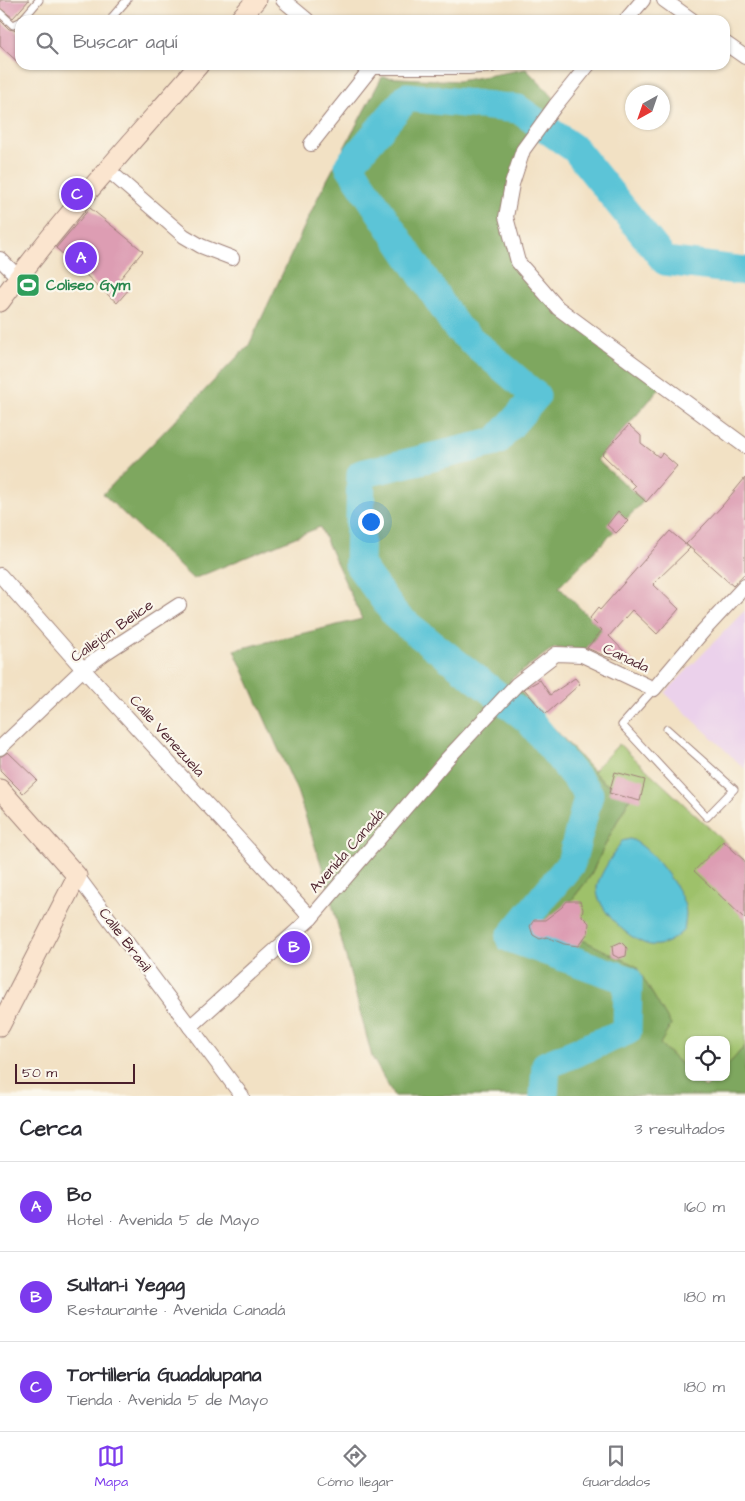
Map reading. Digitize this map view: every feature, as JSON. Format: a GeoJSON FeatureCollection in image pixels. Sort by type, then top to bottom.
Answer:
{"type":"FeatureCollection","features":[{"type":"Feature","properties":{"kind":"main road"},"geometry":{"type":"LineString","coordinates":[[243,15],[256,0]]}},
{"type":"Feature","properties":{"kind":"main road"},"geometry":{"type":"LineString","coordinates":[[0,302],[18,277],[195,70]]}},
{"type":"Feature","properties":{"kind":"main road","name":"Calle Brasil"},"geometry":{"type":"LineString","coordinates":[[0,789],[77,876]]}},
{"type":"Feature","properties":{"kind":"main road"},"geometry":{"type":"LineString","coordinates":[[0,1026],[77,876]]}},
{"type":"Feature","properties":{"kind":"street"},"geometry":{"type":"LineString","coordinates":[[283,0],[302,15]]}},
{"type":"Feature","properties":{"kind":"street"},"geometry":{"type":"LineString","coordinates":[[630,15],[642,0]]}},
{"type":"Feature","properties":{"kind":"street"},"geometry":{"type":"LineString","coordinates":[[664,0],[685,15]]}},
{"type":"Feature","properties":{"kind":"street"},"geometry":{"type":"LineString","coordinates":[[730,46],[745,57]]}},
{"type":"Feature","properties":{"kind":"street"},"geometry":{"type":"LineString","coordinates":[[310,144],[367,70]]}},
{"type":"Feature","properties":{"kind":"street"},"geometry":{"type":"LineString","coordinates":[[584,70],[523,150],[512,184],[506,217],[518,262],[558,308],[745,446]]}},
{"type":"Feature","properties":{"kind":"street"},"geometry":{"type":"LineString","coordinates":[[108,170],[184,236],[201,246],[232,258]]}},
{"type":"Feature","properties":{"kind":"street"},"geometry":{"type":"LineString","coordinates":[[0,259],[18,277]]}},
{"type":"Feature","properties":{"kind":"street","name":"Calle Venezuela"},"geometry":{"type":"LineString","coordinates":[[0,575],[83,669],[311,918]]}},
{"type":"Feature","properties":{"kind":"street","name":"Canada"},"geometry":{"type":"LineString","coordinates":[[517,684],[556,654],[582,655],[654,689],[704,630],[745,586]]}},
{"type":"Feature","properties":{"kind":"street","name":"Callejón Belice"},"geometry":{"type":"LineString","coordinates":[[0,748],[83,669],[179,605]]}},
{"type":"Feature","properties":{"kind":"street","name":"Avenida Canadá"},"geometry":{"type":"LineString","coordinates":[[190,1027],[311,918],[447,759],[517,684]]}},
{"type":"Feature","properties":{"kind":"street","name":"Calle Brasil"},"geometry":{"type":"LineString","coordinates":[[77,876],[242,1096]]}},
{"type":"Feature","properties":{"kind":"lane"},"geometry":{"type":"LineString","coordinates":[[26,15],[39,0]]}},
{"type":"Feature","properties":{"kind":"lane"},"geometry":{"type":"LineString","coordinates":[[114,15],[127,0]]}},
{"type":"Feature","properties":{"kind":"lane"},"geometry":{"type":"LineString","coordinates":[[0,13],[13,24],[15,23]]}},
{"type":"Feature","properties":{"kind":"lane"},"geometry":{"type":"LineString","coordinates":[[654,689],[622,725],[707,816],[734,789],[667,729]]}},
{"type":"Feature","properties":{"kind":"shaded area"},"geometry":{"type":"Polygon","coordinates":[[[745,610],[745,769],[665,693],[745,610]]]}},
{"type":"Feature","properties":{"kind":"green space"},"geometry":{"type":"Polygon","coordinates":[[[527,70],[556,100],[507,183],[515,263],[556,311],[663,385],[597,460],[644,501],[559,587],[602,630],[584,651],[556,648],[549,651],[510,680],[603,782],[631,796],[589,878],[552,925],[636,966],[671,1025],[660,1044],[685,1068],[685,1081],[698,1081],[706,1088],[712,1081],[730,1081],[730,1063],[745,1046],[745,1096],[394,1096],[372,1057],[324,873],[297,791],[234,650],[362,619],[320,527],[193,579],[103,494],[249,345],[319,195],[382,77],[458,81],[527,70]]]}},
{"type":"Feature","properties":{"kind":"green space"},"geometry":{"type":"Polygon","coordinates":[[[619,744],[745,861],[745,1046],[730,1063],[730,1036],[685,1036],[685,1068],[660,1044],[552,925],[589,878],[631,796],[603,782],[593,771],[619,744]]]}},
{"type":"Feature","properties":{"kind":"water"},"geometry":{"type":"Polygon","coordinates":[[[630,839],[646,849],[655,858],[671,879],[685,907],[684,930],[664,944],[650,945],[624,931],[608,914],[598,896],[598,883],[603,871],[622,841],[630,839]]]}},
{"type":"Feature","properties":{"kind":"building"},"geometry":{"type":"Polygon","coordinates":[[[0,0],[29,0],[13,18],[0,8],[0,0]]]}},
{"type":"Feature","properties":{"kind":"building"},"geometry":{"type":"Polygon","coordinates":[[[0,20],[9,29],[15,31],[15,60],[0,46],[0,20]]]}},
{"type":"Feature","properties":{"kind":"building"},"geometry":{"type":"Polygon","coordinates":[[[90,208],[143,251],[120,279],[130,288],[117,303],[56,248],[90,208]]]}},
{"type":"Feature","properties":{"kind":"building"},"geometry":{"type":"Polygon","coordinates":[[[629,425],[641,436],[641,443],[659,457],[662,453],[677,466],[646,502],[632,489],[635,486],[602,454],[629,425]]]}},
{"type":"Feature","properties":{"kind":"building"},"geometry":{"type":"Polygon","coordinates":[[[745,478],[745,573],[733,586],[686,544],[722,506],[745,478]]]}},
{"type":"Feature","properties":{"kind":"building"},"geometry":{"type":"Polygon","coordinates":[[[618,511],[628,521],[616,533],[607,525],[618,511]]]}},
{"type":"Feature","properties":{"kind":"building"},"geometry":{"type":"Polygon","coordinates":[[[670,531],[690,548],[653,584],[679,609],[657,634],[632,610],[609,636],[637,665],[605,656],[587,648],[602,630],[590,618],[598,608],[600,610],[670,531]]]}},
{"type":"Feature","properties":{"kind":"building"},"geometry":{"type":"Polygon","coordinates":[[[575,678],[580,684],[546,714],[524,689],[540,680],[550,695],[575,678]]]}},
{"type":"Feature","properties":{"kind":"building"},"geometry":{"type":"Polygon","coordinates":[[[8,752],[37,780],[23,793],[0,770],[0,757],[8,752]]]}},
{"type":"Feature","properties":{"kind":"building"},"geometry":{"type":"Polygon","coordinates":[[[615,772],[645,780],[640,801],[609,793],[615,772]]]}},
{"type":"Feature","properties":{"kind":"building"},"geometry":{"type":"Polygon","coordinates":[[[723,841],[745,861],[745,919],[694,871],[723,841]]]}},
{"type":"Feature","properties":{"kind":"building"},"geometry":{"type":"Polygon","coordinates":[[[567,901],[580,901],[583,909],[582,916],[589,923],[588,933],[578,946],[564,944],[547,937],[540,939],[533,935],[530,926],[534,920],[545,920],[567,901]]]}},
{"type":"Feature","properties":{"kind":"building"},"geometry":{"type":"Polygon","coordinates":[[[621,942],[627,948],[626,956],[619,958],[613,955],[612,946],[621,942]]]}},
{"type":"Feature","properties":{"kind":"waterway"},"geometry":{"type":"LineString","coordinates":[[544,1096],[546,1065],[627,1031],[628,980],[510,938],[571,863],[589,794],[529,720],[397,617],[359,565],[361,474],[496,442],[536,396],[457,328],[349,165],[407,97],[518,109],[575,149],[665,261],[745,271]]}},
{"type":"Feature","properties":{"kind":"place","name":"Tortillería Guadalupana"},"geometry":{"type":"Point","coordinates":[77,194]}},
{"type":"Feature","properties":{"kind":"place","name":"Bo"},"geometry":{"type":"Point","coordinates":[81,258]}},
{"type":"Feature","properties":{"kind":"place","name":"Coliseo Gym"},"geometry":{"type":"Point","coordinates":[28,285]}},
{"type":"Feature","properties":{"kind":"place","name":"Sultan-i Yegag"},"geometry":{"type":"Point","coordinates":[294,947]}}]}
